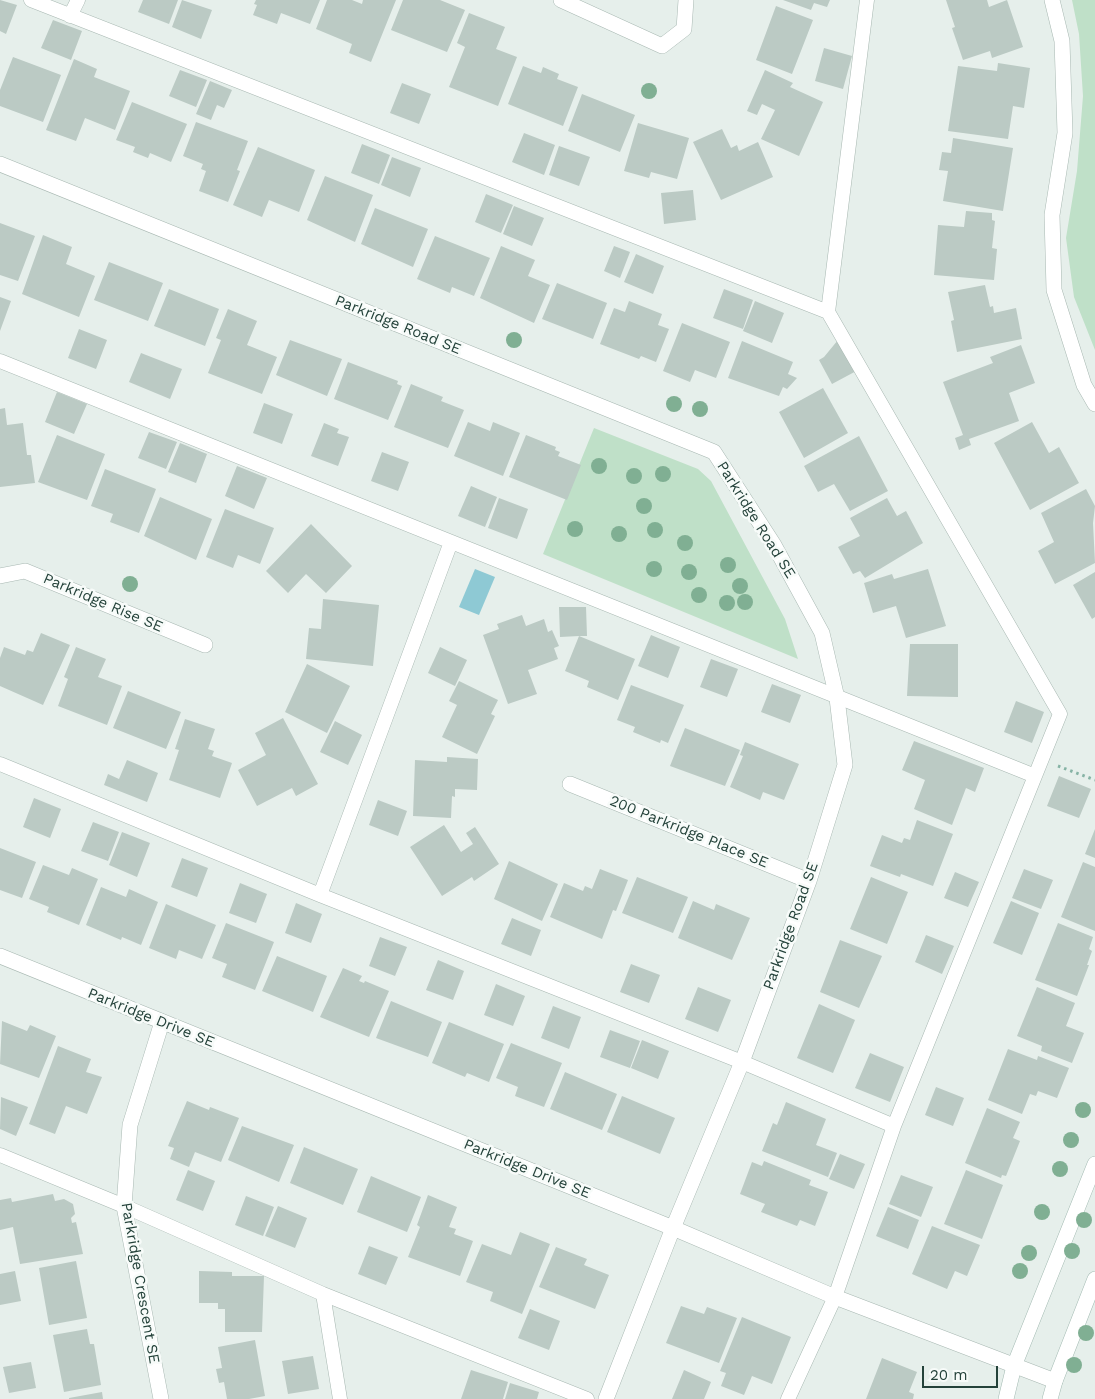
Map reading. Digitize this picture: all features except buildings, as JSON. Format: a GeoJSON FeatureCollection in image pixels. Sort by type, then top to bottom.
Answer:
{"type":"FeatureCollection","features":[{"type":"Feature","properties":{"kind":"street"},"geometry":{"type":"LineString","coordinates":[[560,0],[662,46],[684,29],[686,0]]}},
{"type":"Feature","properties":{"kind":"street"},"geometry":{"type":"LineString","coordinates":[[1052,0],[1062,40],[1065,133],[1052,215],[1054,290],[1084,385],[1095,404]]}},
{"type":"Feature","properties":{"kind":"street","name":"Parkridge Road SE"},"geometry":{"type":"LineString","coordinates":[[0,164],[714,452],[774,544],[822,633],[837,698],[845,765],[809,880],[742,1062],[673,1228],[606,1399]]}},
{"type":"Feature","properties":{"kind":"street","name":"Parkridge Rise SE"},"geometry":{"type":"LineString","coordinates":[[0,576],[25,571],[205,645]]}},
{"type":"Feature","properties":{"kind":"street","name":"200 Parkridge Place SE"},"geometry":{"type":"LineString","coordinates":[[570,784],[809,880]]}},
{"type":"Feature","properties":{"kind":"street","name":"Parkridge Drive SE"},"geometry":{"type":"LineString","coordinates":[[0,956],[673,1228],[835,1297],[1055,1381]]}},
{"type":"Feature","properties":{"kind":"street","name":"Parkridge Crescent SE"},"geometry":{"type":"LineString","coordinates":[[160,1399],[124,1206],[130,1125],[162,1022]]}},
{"type":"Feature","properties":{"kind":"street"},"geometry":{"type":"LineString","coordinates":[[1006,1399],[1014,1366],[1095,1164]]}},
{"type":"Feature","properties":{"kind":"street"},"geometry":{"type":"LineString","coordinates":[[1050,1399],[1055,1381],[1095,1279]]}},
{"type":"Feature","properties":{"kind":"lane"},"geometry":{"type":"LineString","coordinates":[[31,0],[828,312]]}},
{"type":"Feature","properties":{"kind":"lane"},"geometry":{"type":"LineString","coordinates":[[70,16],[78,0]]}},
{"type":"Feature","properties":{"kind":"lane"},"geometry":{"type":"LineString","coordinates":[[788,1399],[835,1297],[894,1126],[1060,714],[828,312],[867,0]]}},
{"type":"Feature","properties":{"kind":"lane"},"geometry":{"type":"LineString","coordinates":[[0,361],[1035,776]]}},
{"type":"Feature","properties":{"kind":"lane"},"geometry":{"type":"LineString","coordinates":[[320,895],[451,542]]}},
{"type":"Feature","properties":{"kind":"lane"},"geometry":{"type":"LineString","coordinates":[[0,764],[320,895],[742,1062],[894,1126]]}},
{"type":"Feature","properties":{"kind":"lane"},"geometry":{"type":"LineString","coordinates":[[0,1155],[124,1206],[323,1294],[587,1399]]}},
{"type":"Feature","properties":{"kind":"lane"},"geometry":{"type":"LineString","coordinates":[[323,1294],[340,1399]]}},
{"type":"Feature","properties":{"kind":"path"},"geometry":{"type":"LineString","coordinates":[[1042,760],[1095,780]]}},
{"type":"Feature","properties":{"kind":"green space"},"geometry":{"type":"Polygon","coordinates":[[[1072,0],[1095,0],[1095,350],[1074,297],[1066,238],[1077,171],[1083,96],[1079,34],[1072,0]]]}},
{"type":"Feature","properties":{"kind":"green space"},"geometry":{"type":"Polygon","coordinates":[[[594,428],[698,469],[711,481],[785,619],[798,659],[543,554],[594,428]]]}},
{"type":"Feature","properties":{"kind":"water"},"geometry":{"type":"Polygon","coordinates":[[[475,569],[495,577],[479,615],[459,607],[475,569]]]}}]}
